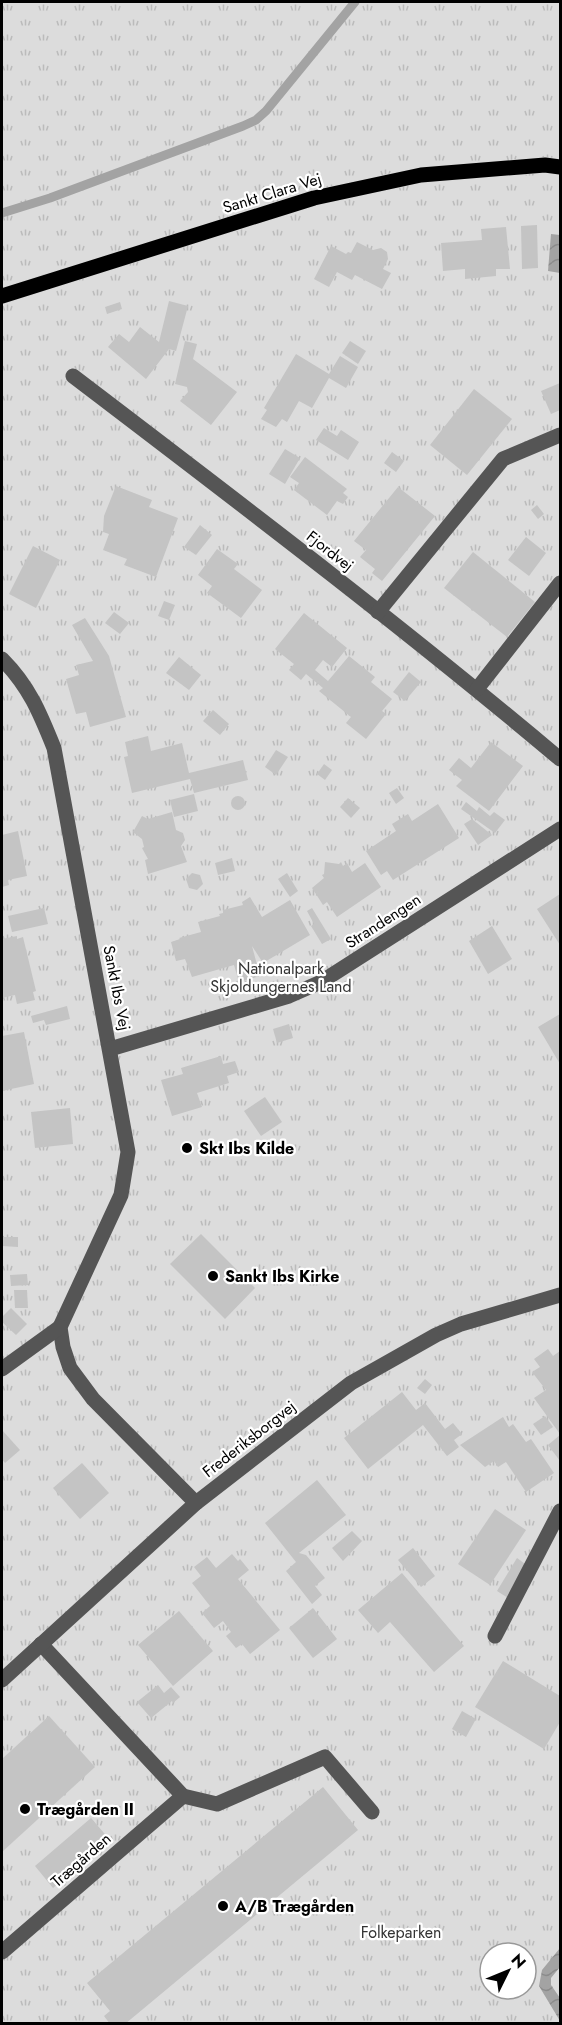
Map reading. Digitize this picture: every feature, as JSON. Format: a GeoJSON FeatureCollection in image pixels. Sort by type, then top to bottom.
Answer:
{"type":"FeatureCollection","features":[{"type":"Feature","properties":{"kind":"main road","name":"Sankt Clara Vej"},"geometry":{"type":"LineString","coordinates":[[2,296],[314,198],[421,175],[545,165],[561,167]]}},
{"type":"Feature","properties":{"kind":"street","name":"Fjordvej"},"geometry":{"type":"LineString","coordinates":[[73,376],[477,689],[561,759]]}},
{"type":"Feature","properties":{"kind":"street"},"geometry":{"type":"LineString","coordinates":[[378,612],[503,459],[561,435]]}},
{"type":"Feature","properties":{"kind":"street"},"geometry":{"type":"LineString","coordinates":[[477,689],[561,583]]}},
{"type":"Feature","properties":{"kind":"street","name":"Sankt Ibs Vej"},"geometry":{"type":"LineString","coordinates":[[2,659],[35,701],[54,748],[128,1152],[121,1195],[60,1327],[2,1369]]}},
{"type":"Feature","properties":{"kind":"street","name":"Strandengen"},"geometry":{"type":"LineString","coordinates":[[110,1049],[289,996],[321,982],[561,829]]}},
{"type":"Feature","properties":{"kind":"street","name":"Frederiksborgvej"},"geometry":{"type":"LineString","coordinates":[[2,1680],[196,1503],[351,1383],[421,1343],[461,1324],[561,1295]]}},
{"type":"Feature","properties":{"kind":"street"},"geometry":{"type":"LineString","coordinates":[[60,1327],[63,1347],[70,1368],[93,1399],[196,1503]]}},
{"type":"Feature","properties":{"kind":"street"},"geometry":{"type":"LineString","coordinates":[[495,1636],[561,1511]]}},
{"type":"Feature","properties":{"kind":"street"},"geometry":{"type":"LineString","coordinates":[[41,1644],[183,1796],[217,1804],[325,1757],[372,1812]]}},
{"type":"Feature","properties":{"kind":"street","name":"Trægården"},"geometry":{"type":"LineString","coordinates":[[2,1952],[183,1796]]}},
{"type":"Feature","properties":{"kind":"green space","name":"Nationalpark Skjoldungernes Land"},"geometry":{"type":"Polygon","coordinates":[[[2,2],[560,2],[560,2023],[2,2024],[2,2]]]}},
{"type":"Feature","properties":{"kind":"water"},"geometry":{"type":"Polygon","coordinates":[[[551,234],[560,235],[560,273],[548,271],[551,234]]]}},
{"type":"Feature","properties":{"kind":"water"},"geometry":{"type":"Polygon","coordinates":[[[560,1948],[560,1967],[551,1978],[551,1985],[560,1998],[560,2021],[539,1986],[542,1970],[560,1948]]]}},
{"type":"Feature","properties":{"kind":"building"},"geometry":{"type":"Polygon","coordinates":[[[537,225],[538,268],[522,269],[521,226],[537,225]]]}},
{"type":"Feature","properties":{"kind":"building"},"geometry":{"type":"Polygon","coordinates":[[[506,227],[510,269],[496,269],[496,276],[465,279],[465,269],[443,271],[441,243],[482,240],[481,229],[506,227]]]}},
{"type":"Feature","properties":{"kind":"building"},"geometry":{"type":"Polygon","coordinates":[[[357,242],[373,250],[381,248],[387,252],[388,259],[383,269],[391,273],[382,289],[355,275],[352,280],[337,272],[329,287],[314,279],[331,246],[346,254],[351,253],[357,242]]]}},
{"type":"Feature","properties":{"kind":"building"},"geometry":{"type":"Polygon","coordinates":[[[169,301],[188,306],[176,351],[169,349],[146,379],[108,347],[119,334],[129,342],[140,327],[159,342],[169,301]]]}},
{"type":"Feature","properties":{"kind":"building"},"geometry":{"type":"Polygon","coordinates":[[[120,302],[122,309],[107,314],[105,307],[120,302]]]}},
{"type":"Feature","properties":{"kind":"building"},"geometry":{"type":"Polygon","coordinates":[[[185,341],[197,344],[193,359],[237,392],[211,425],[180,401],[188,392],[187,387],[175,384],[185,341]]]}},
{"type":"Feature","properties":{"kind":"building"},"geometry":{"type":"Polygon","coordinates":[[[350,341],[366,351],[358,364],[342,353],[350,341]]]}},
{"type":"Feature","properties":{"kind":"building"},"geometry":{"type":"Polygon","coordinates":[[[296,354],[329,374],[340,356],[358,367],[346,388],[329,378],[312,408],[299,401],[287,422],[282,419],[276,427],[261,419],[267,410],[264,408],[296,354]]]}},
{"type":"Feature","properties":{"kind":"building"},"geometry":{"type":"Polygon","coordinates":[[[560,383],[560,410],[551,414],[541,391],[560,383]]]}},
{"type":"Feature","properties":{"kind":"building"},"geometry":{"type":"Polygon","coordinates":[[[474,389],[512,419],[467,475],[430,445],[474,389]]]}},
{"type":"Feature","properties":{"kind":"building"},"geometry":{"type":"Polygon","coordinates":[[[324,428],[337,436],[341,430],[359,442],[348,460],[316,440],[324,428]]]}},
{"type":"Feature","properties":{"kind":"building"},"geometry":{"type":"Polygon","coordinates":[[[285,449],[300,458],[285,484],[269,474],[285,449]]]}},
{"type":"Feature","properties":{"kind":"building"},"geometry":{"type":"Polygon","coordinates":[[[392,452],[404,461],[396,472],[384,463],[392,452]]]}},
{"type":"Feature","properties":{"kind":"building"},"geometry":{"type":"Polygon","coordinates":[[[305,457],[347,489],[343,493],[348,497],[343,504],[337,501],[327,515],[294,490],[299,483],[290,477],[305,457]]]}},
{"type":"Feature","properties":{"kind":"building"},"geometry":{"type":"Polygon","coordinates":[[[116,486],[152,500],[149,507],[178,518],[156,577],[124,565],[127,559],[103,550],[109,534],[103,532],[104,516],[116,486]]]}},
{"type":"Feature","properties":{"kind":"building"},"geometry":{"type":"Polygon","coordinates":[[[398,487],[435,516],[382,581],[372,573],[375,569],[360,557],[366,550],[354,541],[398,487]]]}},
{"type":"Feature","properties":{"kind":"building"},"geometry":{"type":"Polygon","coordinates":[[[537,505],[544,514],[538,519],[531,510],[537,505]]]}},
{"type":"Feature","properties":{"kind":"building"},"geometry":{"type":"Polygon","coordinates":[[[200,525],[212,535],[196,555],[184,547],[200,525]]]}},
{"type":"Feature","properties":{"kind":"building"},"geometry":{"type":"Polygon","coordinates":[[[526,537],[546,553],[529,576],[508,560],[526,537]]]}},
{"type":"Feature","properties":{"kind":"building"},"geometry":{"type":"Polygon","coordinates":[[[33,546],[60,560],[36,608],[9,594],[33,546]]]}},
{"type":"Feature","properties":{"kind":"building"},"geometry":{"type":"Polygon","coordinates":[[[217,549],[238,564],[234,569],[262,590],[241,618],[207,593],[212,586],[198,575],[217,549]]]}},
{"type":"Feature","properties":{"kind":"building"},"geometry":{"type":"Polygon","coordinates":[[[473,552],[535,602],[507,637],[444,588],[473,552]]]}},
{"type":"Feature","properties":{"kind":"building"},"geometry":{"type":"Polygon","coordinates":[[[164,601],[175,605],[169,620],[158,616],[164,601]]]}},
{"type":"Feature","properties":{"kind":"building"},"geometry":{"type":"Polygon","coordinates":[[[114,612],[129,623],[120,634],[105,623],[114,612]]]}},
{"type":"Feature","properties":{"kind":"building"},"geometry":{"type":"Polygon","coordinates":[[[304,613],[347,648],[332,667],[323,660],[315,670],[328,681],[349,656],[375,677],[371,682],[392,699],[382,711],[386,714],[366,739],[346,723],[351,717],[319,691],[323,688],[306,674],[301,680],[289,670],[294,664],[275,649],[304,613]]]}},
{"type":"Feature","properties":{"kind":"building"},"geometry":{"type":"Polygon","coordinates":[[[85,618],[109,656],[126,717],[90,727],[86,712],[76,714],[66,679],[79,675],[76,665],[93,661],[72,625],[85,618]]]}},
{"type":"Feature","properties":{"kind":"building"},"geometry":{"type":"Polygon","coordinates":[[[179,657],[201,675],[189,690],[166,673],[179,657]]]}},
{"type":"Feature","properties":{"kind":"building"},"geometry":{"type":"Polygon","coordinates":[[[409,672],[421,682],[405,701],[393,692],[409,672]]]}},
{"type":"Feature","properties":{"kind":"building"},"geometry":{"type":"Polygon","coordinates":[[[213,710],[229,724],[220,735],[203,721],[213,710]]]}},
{"type":"Feature","properties":{"kind":"building"},"geometry":{"type":"Polygon","coordinates":[[[148,736],[151,751],[182,743],[189,773],[243,760],[248,780],[194,793],[190,779],[132,793],[124,757],[128,756],[125,742],[148,736]]]}},
{"type":"Feature","properties":{"kind":"building"},"geometry":{"type":"Polygon","coordinates":[[[491,742],[523,766],[489,811],[456,786],[462,780],[449,770],[459,758],[471,768],[491,742]]]}},
{"type":"Feature","properties":{"kind":"building"},"geometry":{"type":"Polygon","coordinates":[[[276,750],[288,757],[276,775],[265,767],[276,750]]]}},
{"type":"Feature","properties":{"kind":"building"},"geometry":{"type":"Polygon","coordinates":[[[324,764],[332,770],[325,780],[317,774],[324,764]]]}},
{"type":"Feature","properties":{"kind":"building"},"geometry":{"type":"Polygon","coordinates":[[[397,788],[404,798],[396,804],[389,793],[397,788]]]}},
{"type":"Feature","properties":{"kind":"building"},"geometry":{"type":"Polygon","coordinates":[[[194,794],[198,811],[174,817],[170,800],[194,794]]]}},
{"type":"Feature","properties":{"kind":"building"},"geometry":{"type":"Polygon","coordinates":[[[238,796],[243,798],[245,803],[243,808],[238,810],[233,808],[231,803],[233,798],[238,796]]]}},
{"type":"Feature","properties":{"kind":"building"},"geometry":{"type":"Polygon","coordinates":[[[348,798],[360,808],[351,818],[340,807],[348,798]]]}},
{"type":"Feature","properties":{"kind":"building"},"geometry":{"type":"Polygon","coordinates":[[[466,802],[477,811],[479,807],[490,816],[494,812],[505,820],[495,833],[461,809],[466,802]]]}},
{"type":"Feature","properties":{"kind":"building"},"geometry":{"type":"Polygon","coordinates":[[[438,804],[459,838],[393,880],[387,871],[381,875],[366,851],[396,831],[392,824],[408,814],[412,821],[438,804]]]}},
{"type":"Feature","properties":{"kind":"building"},"geometry":{"type":"Polygon","coordinates":[[[172,812],[176,830],[183,833],[185,840],[181,846],[187,862],[148,874],[145,860],[148,859],[142,848],[144,847],[142,839],[133,832],[142,816],[148,819],[172,812]]]}},
{"type":"Feature","properties":{"kind":"building"},"geometry":{"type":"Polygon","coordinates":[[[472,819],[492,835],[478,845],[464,824],[472,819]]]}},
{"type":"Feature","properties":{"kind":"building"},"geometry":{"type":"Polygon","coordinates":[[[18,831],[27,876],[8,880],[9,885],[2,887],[2,835],[18,831]]]}},
{"type":"Feature","properties":{"kind":"building"},"geometry":{"type":"Polygon","coordinates":[[[232,858],[235,871],[218,875],[215,863],[232,858]]]}},
{"type":"Feature","properties":{"kind":"building"},"geometry":{"type":"Polygon","coordinates":[[[325,862],[339,864],[341,862],[343,866],[347,863],[352,872],[365,863],[381,887],[337,917],[327,902],[323,905],[312,888],[324,878],[322,875],[325,862]]]}},
{"type":"Feature","properties":{"kind":"building"},"geometry":{"type":"Polygon","coordinates":[[[192,873],[200,875],[203,884],[197,890],[189,888],[186,879],[192,873]]]}},
{"type":"Feature","properties":{"kind":"building"},"geometry":{"type":"Polygon","coordinates":[[[287,873],[298,891],[290,897],[278,879],[287,873]]]}},
{"type":"Feature","properties":{"kind":"building"},"geometry":{"type":"Polygon","coordinates":[[[560,894],[560,945],[537,909],[560,894]]]}},
{"type":"Feature","properties":{"kind":"building"},"geometry":{"type":"Polygon","coordinates":[[[250,897],[262,917],[290,900],[310,935],[263,963],[252,946],[260,976],[239,982],[234,965],[192,977],[185,959],[176,961],[171,942],[201,932],[198,922],[220,916],[223,910],[243,905],[242,902],[250,897]]]}},
{"type":"Feature","properties":{"kind":"building"},"geometry":{"type":"Polygon","coordinates":[[[44,908],[48,924],[12,932],[8,916],[44,908]]]}},
{"type":"Feature","properties":{"kind":"building"},"geometry":{"type":"Polygon","coordinates":[[[312,908],[331,939],[322,944],[311,926],[314,924],[307,911],[312,908]]]}},
{"type":"Feature","properties":{"kind":"building"},"geometry":{"type":"Polygon","coordinates":[[[492,926],[512,959],[488,974],[469,941],[492,926]]]}},
{"type":"Feature","properties":{"kind":"building"},"geometry":{"type":"Polygon","coordinates":[[[17,936],[17,939],[23,937],[36,991],[33,992],[35,1000],[17,1004],[15,995],[2,998],[2,939],[17,936]]]}},
{"type":"Feature","properties":{"kind":"building"},"geometry":{"type":"Polygon","coordinates":[[[67,1006],[70,1019],[46,1025],[44,1020],[33,1023],[31,1016],[67,1006]]]}},
{"type":"Feature","properties":{"kind":"building"},"geometry":{"type":"Polygon","coordinates":[[[560,1014],[560,1064],[538,1027],[560,1014]]]}},
{"type":"Feature","properties":{"kind":"building"},"geometry":{"type":"Polygon","coordinates":[[[289,1024],[293,1038],[277,1043],[273,1029],[289,1024]]]}},
{"type":"Feature","properties":{"kind":"building"},"geometry":{"type":"Polygon","coordinates":[[[24,1032],[34,1084],[2,1091],[2,1036],[24,1032]]]}},
{"type":"Feature","properties":{"kind":"building"},"geometry":{"type":"Polygon","coordinates":[[[221,1056],[223,1064],[235,1061],[239,1072],[227,1076],[229,1083],[197,1093],[202,1107],[172,1116],[161,1080],[183,1074],[181,1068],[221,1056]]]}},
{"type":"Feature","properties":{"kind":"building"},"geometry":{"type":"Polygon","coordinates":[[[265,1097],[282,1122],[261,1136],[244,1111],[265,1097]]]}},
{"type":"Feature","properties":{"kind":"building"},"geometry":{"type":"Polygon","coordinates":[[[70,1108],[73,1144],[35,1148],[31,1112],[70,1108]]]}},
{"type":"Feature","properties":{"kind":"building","name":"Sankt Ibs Kirke"},"geometry":{"type":"Polygon","coordinates":[[[201,1234],[255,1288],[225,1319],[170,1264],[201,1234]]]}},
{"type":"Feature","properties":{"kind":"building"},"geometry":{"type":"Polygon","coordinates":[[[2,1237],[18,1237],[18,1247],[2,1246],[2,1237]]]}},
{"type":"Feature","properties":{"kind":"building"},"geometry":{"type":"Polygon","coordinates":[[[27,1274],[28,1285],[11,1286],[10,1275],[27,1274]]]}},
{"type":"Feature","properties":{"kind":"building"},"geometry":{"type":"Polygon","coordinates":[[[14,1290],[27,1290],[28,1308],[15,1308],[14,1290]]]}},
{"type":"Feature","properties":{"kind":"building"},"geometry":{"type":"Polygon","coordinates":[[[11,1308],[27,1324],[16,1335],[2,1322],[2,1317],[11,1308]]]}},
{"type":"Feature","properties":{"kind":"building"},"geometry":{"type":"Polygon","coordinates":[[[548,1349],[553,1356],[560,1351],[560,1434],[534,1398],[546,1390],[532,1372],[540,1367],[534,1359],[548,1349]]]}},
{"type":"Feature","properties":{"kind":"building"},"geometry":{"type":"Polygon","coordinates":[[[425,1379],[432,1385],[425,1394],[417,1388],[425,1379]]]}},
{"type":"Feature","properties":{"kind":"building"},"geometry":{"type":"Polygon","coordinates":[[[402,1392],[416,1410],[425,1403],[445,1429],[453,1423],[462,1434],[454,1440],[459,1447],[447,1456],[423,1425],[368,1469],[344,1438],[402,1392]]]}},
{"type":"Feature","properties":{"kind":"building"},"geometry":{"type":"Polygon","coordinates":[[[545,1416],[553,1427],[541,1435],[533,1424],[545,1416]]]}},
{"type":"Feature","properties":{"kind":"building"},"geometry":{"type":"Polygon","coordinates":[[[503,1417],[509,1427],[513,1424],[526,1442],[531,1439],[554,1473],[526,1492],[506,1462],[498,1467],[494,1461],[485,1467],[460,1445],[503,1417]]]}},
{"type":"Feature","properties":{"kind":"building"},"geometry":{"type":"Polygon","coordinates":[[[2,1430],[20,1450],[5,1463],[2,1459],[2,1430]]]}},
{"type":"Feature","properties":{"kind":"building"},"geometry":{"type":"Polygon","coordinates":[[[560,1435],[560,1461],[548,1445],[560,1435]]]}},
{"type":"Feature","properties":{"kind":"building"},"geometry":{"type":"Polygon","coordinates":[[[82,1463],[109,1493],[80,1519],[53,1488],[82,1463]]]}},
{"type":"Feature","properties":{"kind":"building"},"geometry":{"type":"Polygon","coordinates":[[[317,1480],[346,1515],[299,1553],[306,1555],[325,1578],[315,1586],[322,1595],[312,1604],[286,1571],[296,1562],[265,1523],[317,1480]]]}},
{"type":"Feature","properties":{"kind":"building"},"geometry":{"type":"Polygon","coordinates":[[[495,1509],[526,1530],[490,1585],[458,1564],[495,1509]]]}},
{"type":"Feature","properties":{"kind":"building"},"geometry":{"type":"Polygon","coordinates":[[[352,1531],[362,1541],[343,1561],[332,1548],[352,1531]]]}},
{"type":"Feature","properties":{"kind":"building"},"geometry":{"type":"Polygon","coordinates":[[[413,1548],[435,1576],[421,1587],[398,1560],[413,1548]]]}},
{"type":"Feature","properties":{"kind":"building"},"geometry":{"type":"Polygon","coordinates":[[[232,1554],[238,1561],[240,1559],[249,1570],[238,1579],[280,1630],[250,1654],[242,1644],[236,1648],[226,1636],[231,1632],[223,1621],[214,1628],[202,1613],[210,1606],[192,1583],[201,1576],[194,1567],[207,1557],[216,1568],[232,1554]]]}},
{"type":"Feature","properties":{"kind":"building"},"geometry":{"type":"Polygon","coordinates":[[[517,1558],[528,1566],[508,1598],[497,1591],[517,1558]]]}},
{"type":"Feature","properties":{"kind":"building"},"geometry":{"type":"Polygon","coordinates":[[[402,1573],[464,1646],[434,1672],[390,1622],[378,1633],[358,1610],[402,1573]]]}},
{"type":"Feature","properties":{"kind":"building"},"geometry":{"type":"Polygon","coordinates":[[[313,1608],[337,1639],[313,1658],[289,1628],[313,1608]]]}},
{"type":"Feature","properties":{"kind":"building"},"geometry":{"type":"Polygon","coordinates":[[[179,1611],[213,1651],[173,1686],[138,1645],[179,1611]]]}},
{"type":"Feature","properties":{"kind":"building"},"geometry":{"type":"Polygon","coordinates":[[[503,1661],[560,1696],[560,1722],[544,1749],[475,1707],[503,1661]]]}},
{"type":"Feature","properties":{"kind":"building"},"geometry":{"type":"Polygon","coordinates":[[[158,1685],[164,1693],[171,1687],[180,1697],[151,1718],[137,1702],[158,1685]]]}},
{"type":"Feature","properties":{"kind":"building"},"geometry":{"type":"Polygon","coordinates":[[[462,1711],[476,1719],[466,1737],[452,1729],[462,1711]]]}},
{"type":"Feature","properties":{"kind":"building","name":"Trægården II"},"geometry":{"type":"Polygon","coordinates":[[[49,1716],[95,1767],[2,1852],[2,1759],[49,1716]]]}},
{"type":"Feature","properties":{"kind":"building","name":"A/B Trægården"},"geometry":{"type":"Polygon","coordinates":[[[323,1787],[358,1830],[125,2024],[110,2024],[104,2016],[110,2011],[87,1983],[323,1787]]]}},
{"type":"Feature","properties":{"kind":"building"},"geometry":{"type":"Polygon","coordinates":[[[91,1818],[110,1840],[53,1888],[35,1866],[91,1818]]]}},
{"type":"Feature","properties":{"kind":"waterway"},"geometry":{"type":"LineString","coordinates":[[2,213],[50,198],[256,120],[266,111],[355,2]]}},
{"type":"Feature","properties":{"kind":"place","name":"Skt Ibs Kilde"},"geometry":{"type":"Point","coordinates":[187,1148]}},
{"type":"Feature","properties":{"kind":"place","name":"Sankt Ibs Kirke"},"geometry":{"type":"Point","coordinates":[213,1276]}},
{"type":"Feature","properties":{"kind":"place","name":"Trægården II"},"geometry":{"type":"Point","coordinates":[25,1809]}},
{"type":"Feature","properties":{"kind":"place","name":"A/B Trægården"},"geometry":{"type":"Point","coordinates":[223,1906]}},
{"type":"Feature","properties":{"kind":"park label","name":"Folkeparken"},"geometry":{"type":"Point","coordinates":[401,1932]}}]}
